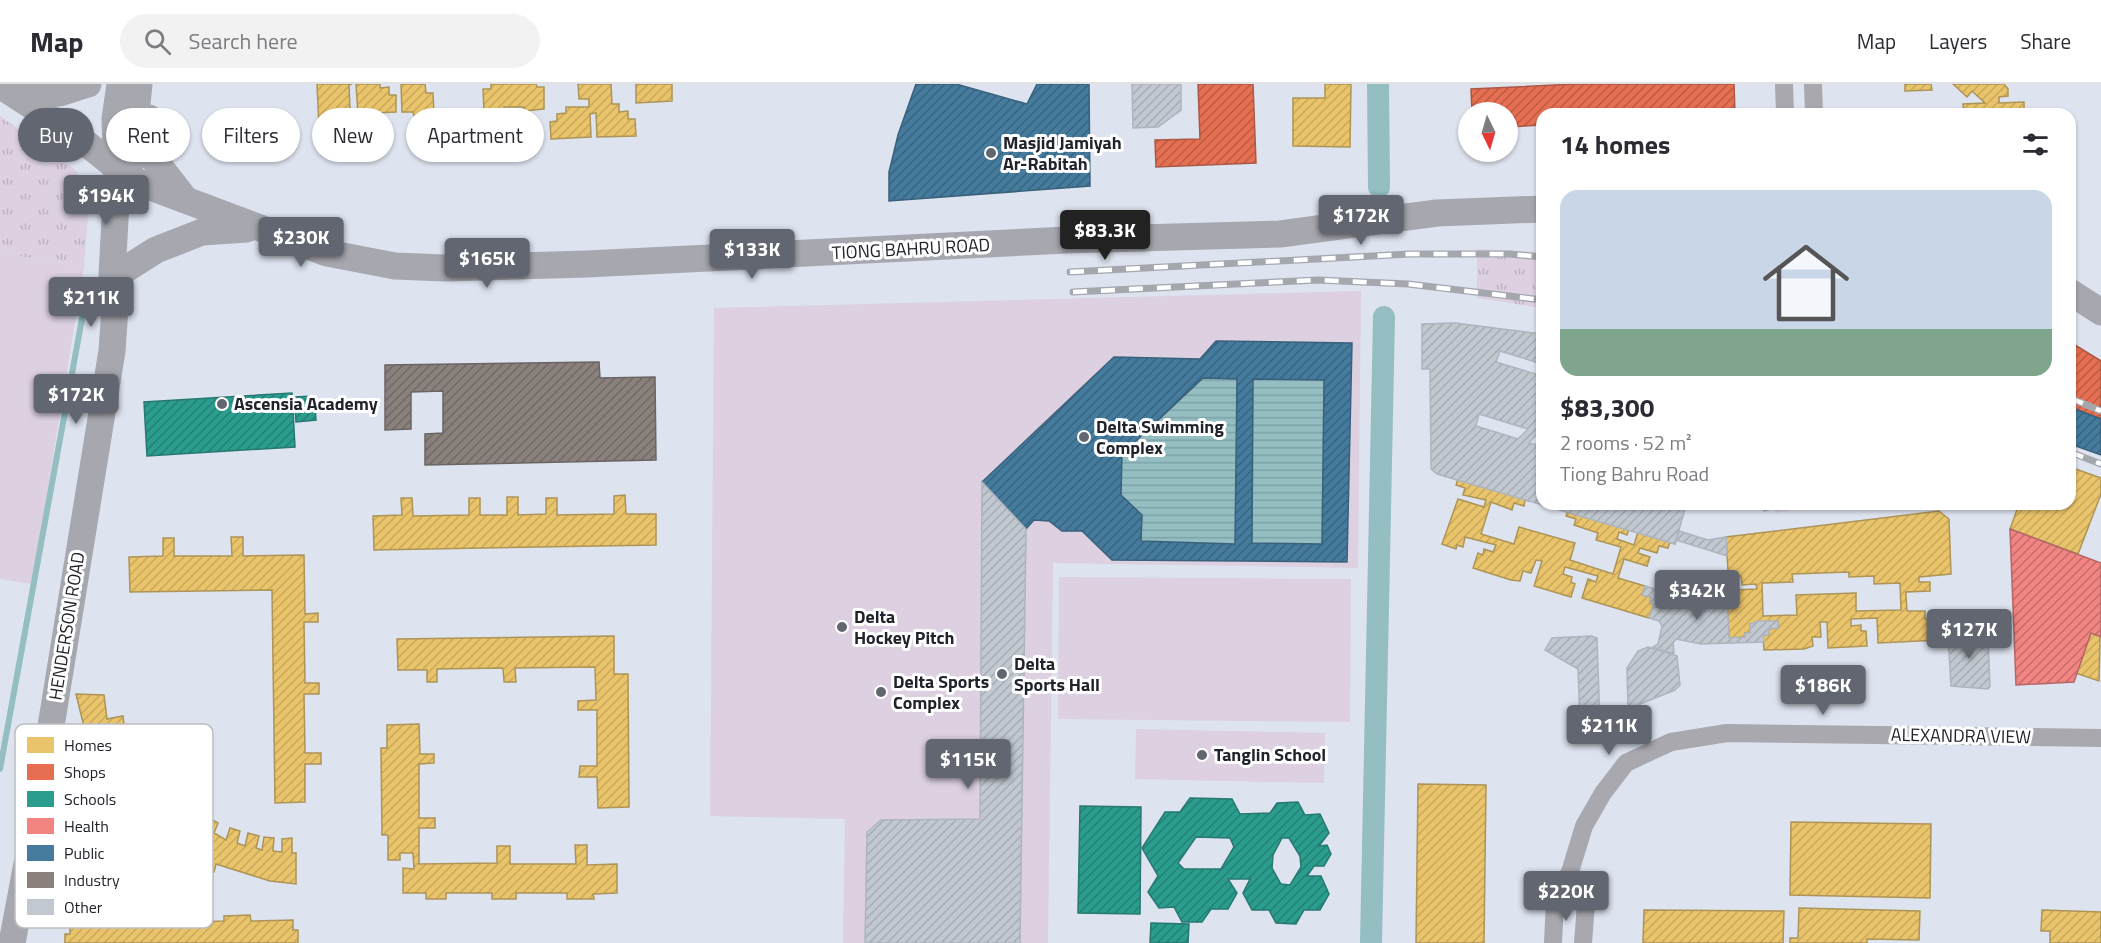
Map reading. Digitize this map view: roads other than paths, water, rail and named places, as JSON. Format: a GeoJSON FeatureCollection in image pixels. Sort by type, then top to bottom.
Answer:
{"type":"FeatureCollection","features":[{"type":"Feature","properties":{"kind":"main road"},"geometry":{"type":"LineString","coordinates":[[0,85],[60,93],[88,84]]}},
{"type":"Feature","properties":{"kind":"main road","name":"HENDERSON ROAD"},"geometry":{"type":"LineString","coordinates":[[115,308],[126,269],[123,172],[115,120],[120,84]]}},
{"type":"Feature","properties":{"kind":"main road","name":"HENDERSON ROAD"},"geometry":{"type":"LineString","coordinates":[[52,724],[112,351],[115,308],[112,274],[123,172],[139,84]]}},
{"type":"Feature","properties":{"kind":"main road"},"geometry":{"type":"LineString","coordinates":[[147,84],[150,153],[185,199]]}},
{"type":"Feature","properties":{"kind":"main road","name":"TIONG BAHRU ROAD"},"geometry":{"type":"LineString","coordinates":[[0,85],[73,133],[123,172],[258,228],[327,253],[394,266],[444,268],[599,264],[1067,240],[1280,234],[1437,213],[1536,209]]}},
{"type":"Feature","properties":{"kind":"main road"},"geometry":{"type":"LineString","coordinates":[[126,269],[167,245],[202,232],[258,228]]}},
{"type":"Feature","properties":{"kind":"main road"},"geometry":{"type":"LineString","coordinates":[[2076,296],[2101,312]]}},
{"type":"Feature","properties":{"kind":"main road","name":"HENDERSON ROAD"},"geometry":{"type":"LineString","coordinates":[[12,943],[15,927]]}},
{"type":"Feature","properties":{"kind":"street"},"geometry":{"type":"LineString","coordinates":[[1784,84],[1785,108]]}},
{"type":"Feature","properties":{"kind":"street"},"geometry":{"type":"LineString","coordinates":[[1813,84],[1814,108]]}},
{"type":"Feature","properties":{"kind":"street","name":"ALEXANDRA VIEW"},"geometry":{"type":"LineString","coordinates":[[1553,943],[1555,902],[1570,872],[1584,826],[1603,793],[1626,763],[1671,742],[1727,733],[2101,738]]}},
{"type":"Feature","properties":{"kind":"street"},"geometry":{"type":"LineString","coordinates":[[1570,872],[1586,904],[1583,943]]}},
{"type":"Feature","properties":{"kind":"waterway"},"geometry":{"type":"LineString","coordinates":[[1378,84],[1379,187]]}},
{"type":"Feature","properties":{"kind":"waterway"},"geometry":{"type":"LineString","coordinates":[[0,769],[85,302]]}},
{"type":"Feature","properties":{"kind":"waterway"},"geometry":{"type":"LineString","coordinates":[[1371,943],[1384,317]]}},
{"type":"Feature","properties":{"kind":"railway"},"geometry":{"type":"LineString","coordinates":[[1070,272],[1410,254],[1509,254],[1536,256]]}},
{"type":"Feature","properties":{"kind":"railway"},"geometry":{"type":"LineString","coordinates":[[1073,292],[1318,280],[1408,284],[1536,299]]}},
{"type":"Feature","properties":{"kind":"railway"},"geometry":{"type":"LineString","coordinates":[[2076,401],[2101,411]]}},
{"type":"Feature","properties":{"kind":"railway"},"geometry":{"type":"LineString","coordinates":[[2076,454],[2101,464]]}},
{"type":"Feature","properties":{"kind":"place","name":"Masjid Jamiyah Ar-Rabitah"},"geometry":{"type":"Point","coordinates":[991,153]}},
{"type":"Feature","properties":{"kind":"place","name":"Ascensia Academy"},"geometry":{"type":"Point","coordinates":[222,404]}},
{"type":"Feature","properties":{"kind":"place","name":"Delta Swimming Complex"},"geometry":{"type":"Point","coordinates":[1084,437]}},
{"type":"Feature","properties":{"kind":"place","name":"Delta Hockey Pitch"},"geometry":{"type":"Point","coordinates":[842,627]}},
{"type":"Feature","properties":{"kind":"place","name":"Delta Sports Hall"},"geometry":{"type":"Point","coordinates":[1002,674]}},
{"type":"Feature","properties":{"kind":"place","name":"Delta Sports Complex"},"geometry":{"type":"Point","coordinates":[881,692]}},
{"type":"Feature","properties":{"kind":"place","name":"Tanglin School"},"geometry":{"type":"Point","coordinates":[1202,755]}}]}
